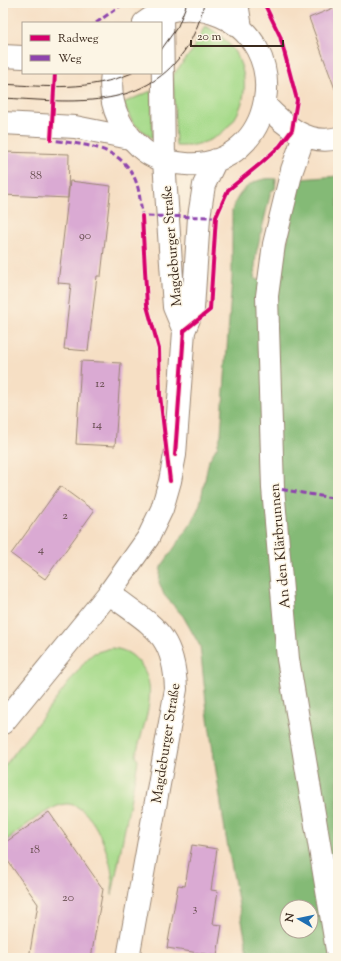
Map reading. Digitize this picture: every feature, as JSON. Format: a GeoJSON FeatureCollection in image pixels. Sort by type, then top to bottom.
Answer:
{"type":"FeatureCollection","features":[{"type":"Feature","properties":{"kind":"street"},"geometry":{"type":"LineString","coordinates":[[237,3],[242,28]]}},
{"type":"Feature","properties":{"kind":"street"},"geometry":{"type":"LineString","coordinates":[[112,74],[111,98],[118,119],[130,138],[145,152],[164,161],[190,165],[216,160],[229,154],[242,144],[252,133],[265,105],[267,84],[264,64],[255,44],[242,28],[223,16],[203,9],[186,8],[156,13]]}},
{"type":"Feature","properties":{"kind":"street"},"geometry":{"type":"LineString","coordinates":[[3,56],[22,57]]}},
{"type":"Feature","properties":{"kind":"street","name":"Magdeburger Straße"},"geometry":{"type":"LineString","coordinates":[[159,74],[174,307],[184,331]]}},
{"type":"Feature","properties":{"kind":"street"},"geometry":{"type":"LineString","coordinates":[[265,105],[292,130],[304,136],[331,140],[338,138]]}},
{"type":"Feature","properties":{"kind":"street"},"geometry":{"type":"LineString","coordinates":[[3,123],[75,127],[130,138]]}},
{"type":"Feature","properties":{"kind":"street","name":"An den Klärbrunnen"},"geometry":{"type":"LineString","coordinates":[[304,136],[292,170],[274,244],[267,296],[273,488],[288,659],[338,956]]}},
{"type":"Feature","properties":{"kind":"street","name":"Magdeburger Straße"},"geometry":{"type":"LineString","coordinates":[[128,958],[176,689],[175,668],[170,650],[161,634],[109,593],[148,538],[162,509],[170,481],[175,455],[184,331],[193,309],[199,217],[204,185],[216,160]]}},
{"type":"Feature","properties":{"kind":"street"},"geometry":{"type":"LineString","coordinates":[[3,723],[109,593]]}},
{"type":"Feature","properties":{"kind":"green space"},"geometry":{"type":"Polygon","coordinates":[[[205,26],[226,41],[239,59],[244,80],[243,100],[235,118],[221,134],[201,143],[176,146],[173,75],[192,51],[205,26]]]}},
{"type":"Feature","properties":{"kind":"green space"},"geometry":{"type":"Polygon","coordinates":[[[151,91],[153,139],[133,123],[123,103],[151,91]]]}},
{"type":"Feature","properties":{"kind":"green space"},"geometry":{"type":"Polygon","coordinates":[[[338,176],[338,958],[249,958],[226,837],[207,711],[200,646],[183,616],[164,595],[159,582],[161,567],[193,521],[200,504],[209,460],[217,447],[221,434],[232,278],[232,211],[234,204],[242,191],[254,183],[268,179],[276,179],[275,189],[271,191],[256,254],[254,278],[277,290],[300,179],[338,176]]]}},
{"type":"Feature","properties":{"kind":"green space"},"geometry":{"type":"Polygon","coordinates":[[[111,648],[119,649],[132,655],[145,672],[149,683],[146,720],[136,756],[138,761],[112,895],[112,871],[106,850],[91,820],[85,812],[77,807],[69,804],[53,808],[35,819],[3,843],[3,768],[87,659],[94,653],[111,648]]]}},
{"type":"Feature","properties":{"kind":"building"},"geometry":{"type":"Polygon","coordinates":[[[338,6],[338,89],[335,89],[309,18],[338,6]]]}},
{"type":"Feature","properties":{"kind":"building"},"geometry":{"type":"Polygon","coordinates":[[[3,152],[69,154],[68,198],[3,195],[3,152]]]}},
{"type":"Feature","properties":{"kind":"building"},"geometry":{"type":"Polygon","coordinates":[[[70,181],[111,186],[101,276],[97,276],[88,351],[64,349],[71,284],[58,283],[70,181]]]}},
{"type":"Feature","properties":{"kind":"building"},"geometry":{"type":"Polygon","coordinates":[[[81,361],[121,363],[115,446],[76,444],[81,361]]]}},
{"type":"Feature","properties":{"kind":"building"},"geometry":{"type":"Polygon","coordinates":[[[60,486],[94,511],[45,579],[11,554],[60,486]]]}},
{"type":"Feature","properties":{"kind":"building"},"geometry":{"type":"Polygon","coordinates":[[[49,812],[103,889],[91,958],[29,958],[38,904],[3,854],[3,844],[49,812]]]}},
{"type":"Feature","properties":{"kind":"building"},"geometry":{"type":"Polygon","coordinates":[[[192,845],[217,849],[211,890],[218,891],[213,924],[222,925],[217,956],[167,948],[178,885],[185,886],[192,845]]]}},
{"type":"Feature","properties":{"kind":"tram line"},"geometry":{"type":"LineString","coordinates":[[162,49],[178,26],[187,3]]}},
{"type":"Feature","properties":{"kind":"tram line"},"geometry":{"type":"LineString","coordinates":[[3,98],[74,101],[120,95],[142,87],[162,75],[184,52],[195,32],[204,3]]}},
{"type":"Feature","properties":{"kind":"tram line"},"geometry":{"type":"LineString","coordinates":[[3,84],[52,87],[84,85],[100,83],[129,74]]}},
{"type":"Feature","properties":{"kind":"marked path"},"geometry":{"type":"LineString","coordinates":[[97,22],[124,3]]}},
{"type":"Feature","properties":{"kind":"marked path"},"geometry":{"type":"LineString","coordinates":[[52,137],[51,140],[91,146],[104,150],[125,163],[133,174],[138,188],[142,216],[216,217],[217,215]]}},
{"type":"Feature","properties":{"kind":"marked path"},"geometry":{"type":"LineString","coordinates":[[273,488],[338,499]]}},
{"type":"Feature","properties":{"kind":"cycle path"},"geometry":{"type":"LineString","coordinates":[[175,455],[184,331],[210,310],[216,217],[228,190],[280,146],[292,130],[297,100],[280,36],[264,3]]}},
{"type":"Feature","properties":{"kind":"cycle path"},"geometry":{"type":"LineString","coordinates":[[51,140],[55,74]]}},
{"type":"Feature","properties":{"kind":"cycle path"},"geometry":{"type":"LineString","coordinates":[[142,216],[147,306],[159,349],[160,395],[170,481]]}}]}
